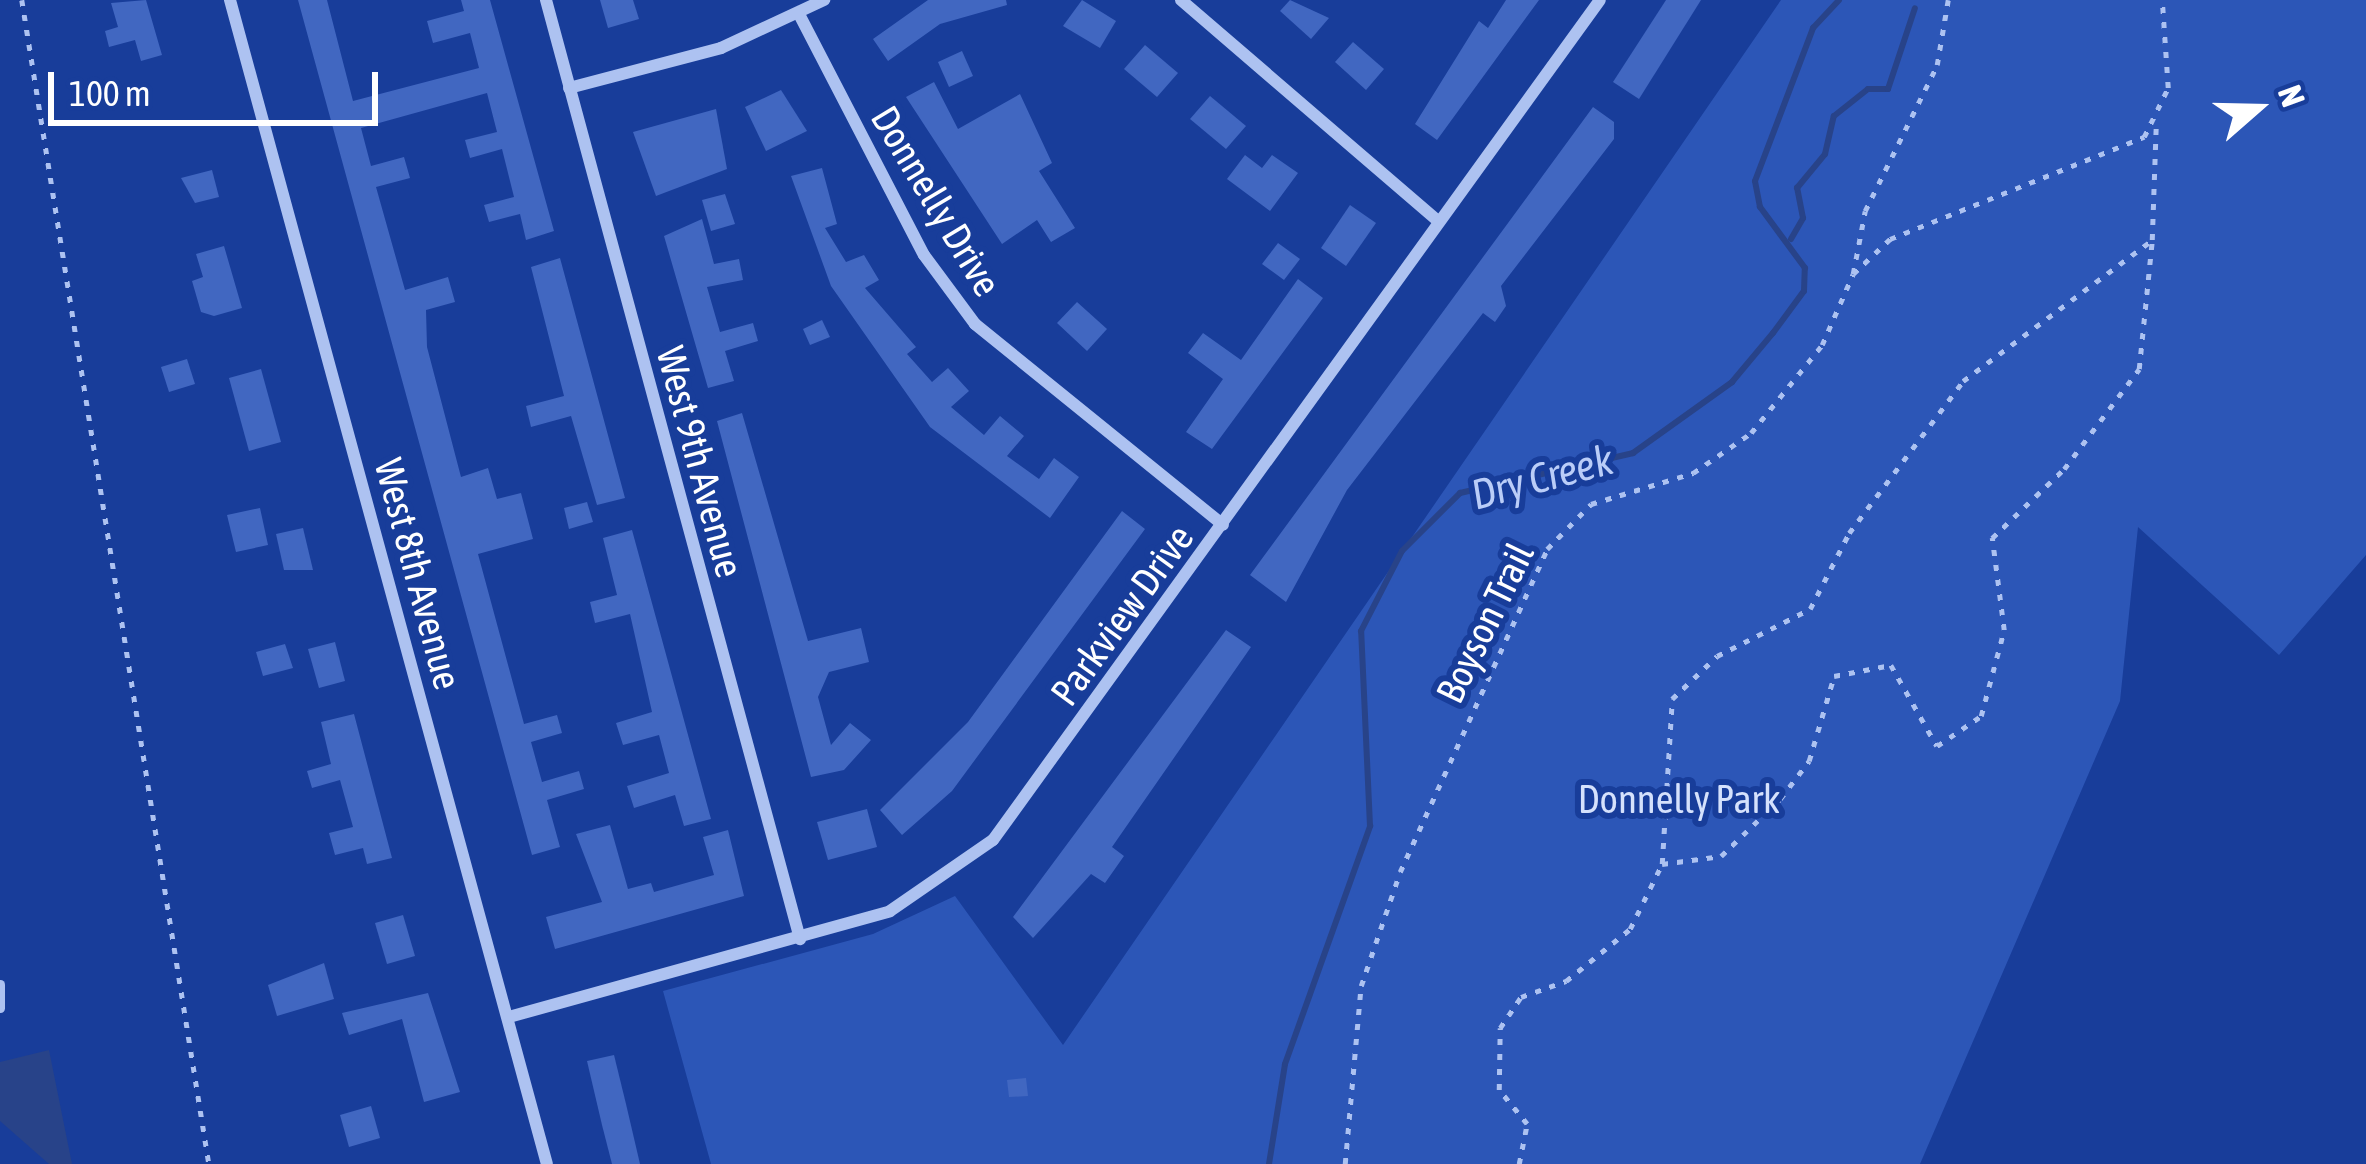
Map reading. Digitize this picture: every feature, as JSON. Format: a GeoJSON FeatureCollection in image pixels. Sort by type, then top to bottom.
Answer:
{"type":"FeatureCollection","features":[{"type":"Feature","properties":{"kind":"street","name":"West 8th Avenue"},"geometry":{"type":"LineString","coordinates":[[230,0],[547,1164]]}},
{"type":"Feature","properties":{"kind":"street","name":"West 9th Avenue"},"geometry":{"type":"LineString","coordinates":[[546,0],[800,939]]}},
{"type":"Feature","properties":{"kind":"street"},"geometry":{"type":"LineString","coordinates":[[569,88],[800,16],[824,0]]}},
{"type":"Feature","properties":{"kind":"street"},"geometry":{"type":"LineString","coordinates":[[1181,0],[1438,220]]}},
{"type":"Feature","properties":{"kind":"street","name":"Parkview Drive"},"geometry":{"type":"LineString","coordinates":[[509,1017],[890,911],[993,840],[1600,0]]}},
{"type":"Feature","properties":{"kind":"street","name":"Donnelly Drive"},"geometry":{"type":"LineString","coordinates":[[800,16],[924,255],[975,324],[1223,526]]}},
{"type":"Feature","properties":{"kind":"lane"},"geometry":{"type":"LineString","coordinates":[[0,984],[0,1008]]}},
{"type":"Feature","properties":{"kind":"path"},"geometry":{"type":"LineString","coordinates":[[22,0],[209,1164]]}},
{"type":"Feature","properties":{"kind":"path"},"geometry":{"type":"LineString","coordinates":[[1853,274],[1865,211],[1937,65],[1948,0]]}},
{"type":"Feature","properties":{"kind":"path"},"geometry":{"type":"LineString","coordinates":[[1662,864],[1720,856],[1780,799],[1809,761],[1834,676],[1891,664],[1937,746],[1982,716],[2004,630],[1992,538],[2131,384],[2152,240],[2156,124],[2168,88],[2162,0]]}},
{"type":"Feature","properties":{"kind":"path","name":"Boyson Trail"},"geometry":{"type":"LineString","coordinates":[[1345,1164],[1361,986],[1400,872],[1547,549],[1591,504],[1693,472],[1750,433],[1822,345],[1853,274],[1902,234],[2156,124]]}},
{"type":"Feature","properties":{"kind":"path"},"geometry":{"type":"LineString","coordinates":[[1519,1164],[1527,1124],[1499,1090],[1500,1028],[1535,986],[1618,947],[1662,864],[1672,699],[1717,656],[1810,609],[1849,533],[1963,381],[2152,240]]}},
{"type":"Feature","properties":{"kind":"green space","name":"Donnelly Park"},"geometry":{"type":"Polygon","coordinates":[[[1781,0],[2366,0],[2366,555],[2279,655],[2138,527],[2120,701],[1920,1164],[711,1164],[663,991],[873,934],[955,896],[1063,1045],[1781,0]]]}},
{"type":"Feature","properties":{"kind":"shaded area"},"geometry":{"type":"Polygon","coordinates":[[[49,1050],[72,1164],[49,1164],[0,1121],[0,1062],[49,1050]]]}},
{"type":"Feature","properties":{"kind":"building"},"geometry":{"type":"Polygon","coordinates":[[[146,0],[162,55],[141,61],[135,40],[109,47],[105,31],[118,27],[111,3],[146,0]]]}},
{"type":"Feature","properties":{"kind":"building"},"geometry":{"type":"Polygon","coordinates":[[[298,0],[327,0],[353,101],[479,68],[470,33],[433,43],[427,21],[464,11],[461,0],[490,0],[554,231],[526,240],[520,214],[489,222],[484,205],[514,197],[502,149],[470,158],[465,140],[497,132],[487,93],[361,128],[371,166],[404,157],[410,178],[376,187],[405,290],[448,277],[455,302],[426,310],[427,347],[461,477],[488,468],[497,499],[521,493],[533,539],[478,554],[524,724],[557,715],[562,733],[531,742],[542,782],[579,771],[584,789],[547,800],[560,847],[532,855],[298,0]]]}},
{"type":"Feature","properties":{"kind":"building"},"geometry":{"type":"Polygon","coordinates":[[[600,0],[633,0],[639,19],[608,28],[600,0]]]}},
{"type":"Feature","properties":{"kind":"building"},"geometry":{"type":"Polygon","coordinates":[[[928,0],[1006,0],[1007,5],[940,24],[888,61],[873,39],[928,0]]]}},
{"type":"Feature","properties":{"kind":"building"},"geometry":{"type":"Polygon","coordinates":[[[1082,0],[1116,21],[1100,48],[1063,26],[1082,0]]]}},
{"type":"Feature","properties":{"kind":"building"},"geometry":{"type":"Polygon","coordinates":[[[1290,0],[1329,18],[1311,39],[1280,11],[1290,0]]]}},
{"type":"Feature","properties":{"kind":"building"},"geometry":{"type":"Polygon","coordinates":[[[1506,0],[1539,0],[1437,140],[1415,124],[1479,21],[1488,28],[1506,0]]]}},
{"type":"Feature","properties":{"kind":"building"},"geometry":{"type":"Polygon","coordinates":[[[1666,0],[1701,0],[1639,99],[1613,82],[1666,0]]]}},
{"type":"Feature","properties":{"kind":"building"},"geometry":{"type":"Polygon","coordinates":[[[1353,42],[1384,69],[1366,90],[1335,62],[1353,42]]]}},
{"type":"Feature","properties":{"kind":"building"},"geometry":{"type":"Polygon","coordinates":[[[1145,45],[1178,73],[1157,97],[1124,69],[1145,45]]]}},
{"type":"Feature","properties":{"kind":"building"},"geometry":{"type":"Polygon","coordinates":[[[962,51],[973,76],[949,87],[938,62],[962,51]]]}},
{"type":"Feature","properties":{"kind":"building"},"geometry":{"type":"Polygon","coordinates":[[[934,82],[958,129],[1020,94],[1052,163],[1039,171],[1075,228],[1051,242],[1037,220],[1002,244],[906,97],[934,82]]]}},
{"type":"Feature","properties":{"kind":"building"},"geometry":{"type":"Polygon","coordinates":[[[781,90],[807,131],[766,151],[745,107],[781,90]]]}},
{"type":"Feature","properties":{"kind":"building"},"geometry":{"type":"Polygon","coordinates":[[[1210,96],[1246,126],[1226,149],[1190,119],[1210,96]]]}},
{"type":"Feature","properties":{"kind":"building"},"geometry":{"type":"Polygon","coordinates":[[[1593,107],[1614,122],[1614,139],[1501,286],[1506,306],[1495,322],[1483,313],[1347,490],[1286,602],[1250,575],[1593,107]]]}},
{"type":"Feature","properties":{"kind":"building"},"geometry":{"type":"Polygon","coordinates":[[[716,109],[727,169],[656,196],[633,132],[716,109]]]}},
{"type":"Feature","properties":{"kind":"building"},"geometry":{"type":"Polygon","coordinates":[[[1245,155],[1262,168],[1272,155],[1298,173],[1270,211],[1227,179],[1245,155]]]}},
{"type":"Feature","properties":{"kind":"building"},"geometry":{"type":"Polygon","coordinates":[[[822,168],[837,224],[825,228],[846,262],[864,255],[879,280],[865,288],[916,347],[907,354],[932,382],[948,368],[969,391],[951,407],[984,435],[1000,416],[1024,436],[1007,456],[1039,479],[1054,458],[1079,477],[1050,518],[930,427],[831,286],[791,176],[822,168]]]}},
{"type":"Feature","properties":{"kind":"building"},"geometry":{"type":"Polygon","coordinates":[[[212,170],[219,197],[195,203],[181,178],[212,170]]]}},
{"type":"Feature","properties":{"kind":"building"},"geometry":{"type":"Polygon","coordinates":[[[725,194],[735,224],[711,231],[702,200],[725,194]]]}},
{"type":"Feature","properties":{"kind":"building"},"geometry":{"type":"Polygon","coordinates":[[[1350,205],[1376,223],[1346,266],[1321,248],[1350,205]]]}},
{"type":"Feature","properties":{"kind":"building"},"geometry":{"type":"Polygon","coordinates":[[[702,219],[714,264],[739,259],[743,280],[707,287],[720,332],[753,323],[758,341],[725,351],[734,381],[708,388],[664,236],[702,219]]]}},
{"type":"Feature","properties":{"kind":"building"},"geometry":{"type":"Polygon","coordinates":[[[1278,243],[1300,259],[1284,280],[1262,264],[1278,243]]]}},
{"type":"Feature","properties":{"kind":"building"},"geometry":{"type":"Polygon","coordinates":[[[224,246],[242,308],[214,316],[201,312],[192,281],[203,277],[196,254],[224,246]]]}},
{"type":"Feature","properties":{"kind":"building"},"geometry":{"type":"Polygon","coordinates":[[[560,258],[625,498],[597,505],[571,416],[531,427],[526,406],[564,396],[531,267],[560,258]]]}},
{"type":"Feature","properties":{"kind":"building"},"geometry":{"type":"Polygon","coordinates":[[[1298,279],[1323,298],[1212,449],[1186,432],[1223,379],[1188,353],[1203,333],[1241,360],[1298,279]]]}},
{"type":"Feature","properties":{"kind":"building"},"geometry":{"type":"Polygon","coordinates":[[[1077,302],[1107,329],[1087,351],[1057,323],[1077,302]]]}},
{"type":"Feature","properties":{"kind":"building"},"geometry":{"type":"Polygon","coordinates":[[[822,320],[830,337],[810,345],[803,329],[822,320]]]}},
{"type":"Feature","properties":{"kind":"building"},"geometry":{"type":"Polygon","coordinates":[[[187,359],[195,384],[169,392],[161,367],[187,359]]]}},
{"type":"Feature","properties":{"kind":"building"},"geometry":{"type":"Polygon","coordinates":[[[261,369],[281,442],[249,451],[229,378],[261,369]]]}},
{"type":"Feature","properties":{"kind":"building"},"geometry":{"type":"Polygon","coordinates":[[[742,413],[808,641],[861,628],[869,662],[829,672],[818,697],[831,745],[850,723],[871,740],[844,770],[811,777],[717,421],[742,413]]]}},
{"type":"Feature","properties":{"kind":"building"},"geometry":{"type":"Polygon","coordinates":[[[587,502],[593,522],[569,529],[564,508],[587,502]]]}},
{"type":"Feature","properties":{"kind":"building"},"geometry":{"type":"Polygon","coordinates":[[[260,508],[268,545],[236,552],[227,515],[260,508]]]}},
{"type":"Feature","properties":{"kind":"building"},"geometry":{"type":"Polygon","coordinates":[[[1122,511],[1145,529],[952,791],[902,835],[880,810],[968,722],[1122,511]]]}},
{"type":"Feature","properties":{"kind":"building"},"geometry":{"type":"Polygon","coordinates":[[[303,528],[313,570],[284,570],[276,534],[303,528]]]}},
{"type":"Feature","properties":{"kind":"building"},"geometry":{"type":"Polygon","coordinates":[[[632,530],[711,819],[684,826],[675,795],[634,808],[627,786],[669,773],[659,735],[623,745],[616,723],[652,712],[630,614],[595,623],[590,602],[617,595],[603,538],[632,530]]]}},
{"type":"Feature","properties":{"kind":"building"},"geometry":{"type":"Polygon","coordinates":[[[1226,630],[1251,647],[1112,847],[1124,856],[1105,883],[1091,874],[1033,938],[1013,917],[1226,630]]]}},
{"type":"Feature","properties":{"kind":"building"},"geometry":{"type":"Polygon","coordinates":[[[335,642],[345,681],[319,688],[308,649],[335,642]]]}},
{"type":"Feature","properties":{"kind":"building"},"geometry":{"type":"Polygon","coordinates":[[[285,644],[293,668],[263,676],[256,652],[285,644]]]}},
{"type":"Feature","properties":{"kind":"building"},"geometry":{"type":"Polygon","coordinates":[[[354,714],[392,858],[367,864],[363,848],[335,855],[329,833],[353,827],[340,780],[312,788],[307,771],[331,764],[321,722],[354,714]]]}},
{"type":"Feature","properties":{"kind":"building"},"geometry":{"type":"Polygon","coordinates":[[[867,809],[877,847],[828,860],[817,822],[867,809]]]}},
{"type":"Feature","properties":{"kind":"building"},"geometry":{"type":"Polygon","coordinates":[[[610,825],[628,889],[651,883],[654,892],[714,875],[703,837],[728,830],[744,896],[555,949],[546,917],[602,902],[576,834],[610,825]]]}},
{"type":"Feature","properties":{"kind":"building"},"geometry":{"type":"Polygon","coordinates":[[[403,915],[415,956],[387,964],[375,923],[403,915]]]}},
{"type":"Feature","properties":{"kind":"building"},"geometry":{"type":"Polygon","coordinates":[[[324,963],[334,999],[277,1016],[268,985],[324,963]]]}},
{"type":"Feature","properties":{"kind":"building"},"geometry":{"type":"Polygon","coordinates":[[[428,993],[460,1092],[424,1102],[402,1019],[349,1035],[342,1013],[428,993]]]}},
{"type":"Feature","properties":{"kind":"building"},"geometry":{"type":"Polygon","coordinates":[[[614,1055],[640,1164],[612,1164],[602,1125],[587,1061],[614,1055]]]}},
{"type":"Feature","properties":{"kind":"building"},"geometry":{"type":"Polygon","coordinates":[[[1026,1078],[1028,1096],[1009,1097],[1007,1080],[1026,1078]]]}},
{"type":"Feature","properties":{"kind":"building"},"geometry":{"type":"Polygon","coordinates":[[[371,1106],[380,1138],[349,1147],[340,1115],[371,1106]]]}},
{"type":"Feature","properties":{"kind":"waterway","name":"Dry Creek"},"geometry":{"type":"LineString","coordinates":[[1269,1164],[1285,1064],[1370,826],[1361,631],[1402,551],[1460,493],[1633,453],[1732,382],[1773,333],[1804,291],[1805,268],[1760,207],[1755,181],[1813,28],[1839,0]]}},
{"type":"Feature","properties":{"kind":"waterway"},"geometry":{"type":"LineString","coordinates":[[1791,239],[1803,218],[1797,188],[1825,154],[1834,116],[1868,89],[1888,89],[1915,8]]}}]}
